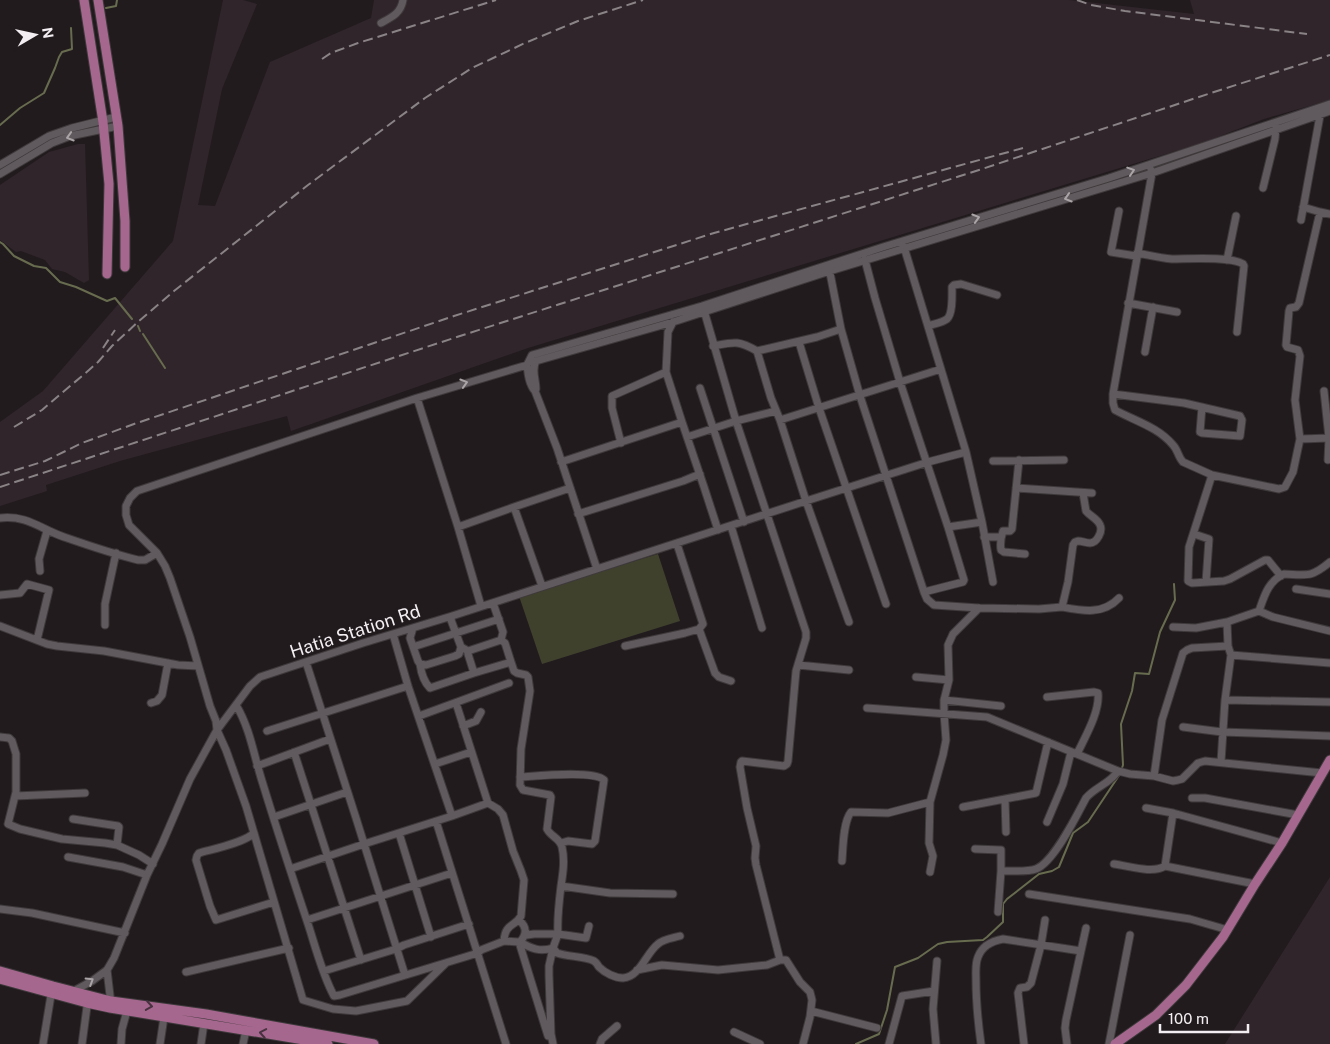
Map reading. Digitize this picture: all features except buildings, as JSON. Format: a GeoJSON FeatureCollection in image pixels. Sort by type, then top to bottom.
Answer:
{"type":"FeatureCollection","features":[{"type":"Feature","properties":{"kind":"main road"},"geometry":{"type":"LineString","coordinates":[[84,0],[103,125],[109,184],[107,274]]}},
{"type":"Feature","properties":{"kind":"main road"},"geometry":{"type":"LineString","coordinates":[[98,0],[117,122],[125,220],[125,267]]}},
{"type":"Feature","properties":{"kind":"main road"},"geometry":{"type":"LineString","coordinates":[[1114,1044],[1156,1015],[1186,985],[1228,930],[1282,843],[1330,760]]}},
{"type":"Feature","properties":{"kind":"main road"},"geometry":{"type":"LineString","coordinates":[[0,971],[52,990]]}},
{"type":"Feature","properties":{"kind":"main road"},"geometry":{"type":"LineString","coordinates":[[0,979],[111,1004],[222,1017],[374,1044]]}},
{"type":"Feature","properties":{"kind":"main road"},"geometry":{"type":"LineString","coordinates":[[111,1004],[126,1011],[328,1044]]}},
{"type":"Feature","properties":{"kind":"street"},"geometry":{"type":"LineString","coordinates":[[381,22],[395,15],[400,10],[403,0]]}},
{"type":"Feature","properties":{"kind":"street"},"geometry":{"type":"LineString","coordinates":[[829,268],[865,260],[1152,173],[1321,110],[1330,104]]}},
{"type":"Feature","properties":{"kind":"street"},"geometry":{"type":"LineString","coordinates":[[1321,110],[1330,110]]}},
{"type":"Feature","properties":{"kind":"street"},"geometry":{"type":"LineString","coordinates":[[1301,220],[1321,110]]}},
{"type":"Feature","properties":{"kind":"street"},"geometry":{"type":"LineString","coordinates":[[0,174],[52,143],[117,122]]}},
{"type":"Feature","properties":{"kind":"street"},"geometry":{"type":"LineString","coordinates":[[0,165],[49,136],[72,128],[103,125]]}},
{"type":"Feature","properties":{"kind":"street"},"geometry":{"type":"LineString","coordinates":[[597,569],[562,462],[529,380],[527,365],[532,355],[703,309],[1150,164],[1276,126]]}},
{"type":"Feature","properties":{"kind":"street"},"geometry":{"type":"LineString","coordinates":[[1263,188],[1276,126]]}},
{"type":"Feature","properties":{"kind":"street"},"geometry":{"type":"LineString","coordinates":[[1150,164],[1152,173],[1136,254],[1113,403],[1115,410],[1162,434],[1174,446],[1180,460],[1212,475],[1275,489],[1283,489],[1288,484],[1293,472],[1300,439],[1295,411],[1300,356],[1298,350],[1287,346],[1286,342],[1289,309],[1296,307],[1299,303],[1320,212]]}},
{"type":"Feature","properties":{"kind":"street"},"geometry":{"type":"LineString","coordinates":[[1303,207],[1330,214]]}},
{"type":"Feature","properties":{"kind":"street"},"geometry":{"type":"LineString","coordinates":[[1119,211],[1111,252],[1171,259],[1241,262],[1244,266],[1237,332]]}},
{"type":"Feature","properties":{"kind":"street"},"geometry":{"type":"LineString","coordinates":[[1227,260],[1236,216]]}},
{"type":"Feature","properties":{"kind":"street"},"geometry":{"type":"LineString","coordinates":[[904,247],[966,452],[993,582]]}},
{"type":"Feature","properties":{"kind":"street"},"geometry":{"type":"LineString","coordinates":[[865,260],[900,382],[928,462],[964,580],[963,582],[924,592]]}},
{"type":"Feature","properties":{"kind":"street"},"geometry":{"type":"LineString","coordinates":[[829,268],[841,329],[860,396],[926,599],[934,604],[979,608],[1039,609],[1062,607],[1089,612],[1109,606],[1119,598]]}},
{"type":"Feature","properties":{"kind":"street"},"geometry":{"type":"LineString","coordinates":[[928,326],[950,317],[952,287],[954,285],[961,284],[997,295]]}},
{"type":"Feature","properties":{"kind":"street"},"geometry":{"type":"LineString","coordinates":[[1128,303],[1177,312]]}},
{"type":"Feature","properties":{"kind":"street"},"geometry":{"type":"LineString","coordinates":[[1145,352],[1153,307]]}},
{"type":"Feature","properties":{"kind":"street"},"geometry":{"type":"LineString","coordinates":[[535,392],[533,366],[536,361],[673,322],[703,309]]}},
{"type":"Feature","properties":{"kind":"street"},"geometry":{"type":"LineString","coordinates":[[703,309],[736,421],[806,632],[798,666],[787,764],[784,766],[740,762],[747,808],[756,846],[755,861],[780,960]]}},
{"type":"Feature","properties":{"kind":"street"},"geometry":{"type":"LineString","coordinates":[[673,322],[668,332],[666,372],[718,530]]}},
{"type":"Feature","properties":{"kind":"street"},"geometry":{"type":"LineString","coordinates":[[713,346],[740,342],[758,352],[841,329]]}},
{"type":"Feature","properties":{"kind":"street"},"geometry":{"type":"LineString","coordinates":[[799,342],[819,408],[886,604]]}},
{"type":"Feature","properties":{"kind":"street"},"geometry":{"type":"LineString","coordinates":[[758,352],[770,398],[780,420],[806,501],[849,622]]}},
{"type":"Feature","properties":{"kind":"street"},"geometry":{"type":"LineString","coordinates":[[446,963],[407,1001],[356,1011],[332,1009],[303,1000],[246,806],[217,730],[216,721],[170,578],[157,554],[129,525],[126,506],[130,498],[138,491],[417,398],[527,365]]}},
{"type":"Feature","properties":{"kind":"street"},"geometry":{"type":"LineString","coordinates":[[780,420],[941,369]]}},
{"type":"Feature","properties":{"kind":"street"},"geometry":{"type":"LineString","coordinates":[[621,443],[612,408],[612,396],[666,372]]}},
{"type":"Feature","properties":{"kind":"street"},"geometry":{"type":"LineString","coordinates":[[700,388],[744,522]]}},
{"type":"Feature","properties":{"kind":"street"},"geometry":{"type":"LineString","coordinates":[[1324,391],[1330,438],[1328,460]]}},
{"type":"Feature","properties":{"kind":"street"},"geometry":{"type":"LineString","coordinates":[[1113,394],[1176,401],[1202,407],[1240,416],[1242,420],[1240,436],[1200,432],[1202,407]]}},
{"type":"Feature","properties":{"kind":"street"},"geometry":{"type":"LineString","coordinates":[[417,398],[481,606]]}},
{"type":"Feature","properties":{"kind":"street"},"geometry":{"type":"LineString","coordinates":[[687,437],[736,421],[776,411]]}},
{"type":"Feature","properties":{"kind":"street"},"geometry":{"type":"LineString","coordinates":[[562,462],[682,422]]}},
{"type":"Feature","properties":{"kind":"street"},"geometry":{"type":"LineString","coordinates":[[1300,439],[1330,438]]}},
{"type":"Feature","properties":{"kind":"street","name":"Hatia Station Rd"},"geometry":{"type":"LineString","coordinates":[[107,970],[125,933],[147,875],[190,779],[217,730],[250,686],[260,677],[846,488],[966,452]]}},
{"type":"Feature","properties":{"kind":"street"},"geometry":{"type":"LineString","coordinates":[[1019,460],[1012,529],[1003,532],[1001,548],[1002,551],[1025,554]]}},
{"type":"Feature","properties":{"kind":"street"},"geometry":{"type":"LineString","coordinates":[[993,461],[1064,460]]}},
{"type":"Feature","properties":{"kind":"street"},"geometry":{"type":"LineString","coordinates":[[578,514],[700,474]]}},
{"type":"Feature","properties":{"kind":"street"},"geometry":{"type":"LineString","coordinates":[[1212,475],[1188,552],[1188,581],[1192,584],[1224,581],[1265,560],[1268,560],[1281,576]]}},
{"type":"Feature","properties":{"kind":"street"},"geometry":{"type":"LineString","coordinates":[[458,527],[570,488]]}},
{"type":"Feature","properties":{"kind":"street"},"geometry":{"type":"LineString","coordinates":[[1016,488],[1092,493]]}},
{"type":"Feature","properties":{"kind":"street"},"geometry":{"type":"LineString","coordinates":[[1062,607],[1068,582],[1073,545],[1078,541],[1092,543],[1098,538],[1101,527],[1099,522],[1086,511],[1083,492]]}},
{"type":"Feature","properties":{"kind":"street"},"geometry":{"type":"LineString","coordinates":[[514,507],[542,586]]}},
{"type":"Feature","properties":{"kind":"street"},"geometry":{"type":"LineString","coordinates":[[0,518],[24,519],[66,538],[138,560],[145,560],[157,554]]}},
{"type":"Feature","properties":{"kind":"street"},"geometry":{"type":"LineString","coordinates":[[948,527],[982,522]]}},
{"type":"Feature","properties":{"kind":"street"},"geometry":{"type":"LineString","coordinates":[[731,526],[762,628]]}},
{"type":"Feature","properties":{"kind":"street"},"geometry":{"type":"LineString","coordinates":[[40,571],[38,559],[47,531]]}},
{"type":"Feature","properties":{"kind":"street"},"geometry":{"type":"LineString","coordinates":[[1194,534],[1209,539],[1206,582]]}},
{"type":"Feature","properties":{"kind":"street"},"geometry":{"type":"LineString","coordinates":[[984,537],[1001,537]]}},
{"type":"Feature","properties":{"kind":"street"},"geometry":{"type":"LineString","coordinates":[[626,646],[699,629],[703,624],[677,544]]}},
{"type":"Feature","properties":{"kind":"street"},"geometry":{"type":"LineString","coordinates":[[105,625],[105,604],[116,554]]}},
{"type":"Feature","properties":{"kind":"street"},"geometry":{"type":"LineString","coordinates":[[1259,611],[1268,588],[1281,576],[1284,574],[1311,574],[1330,562]]}},
{"type":"Feature","properties":{"kind":"street"},"geometry":{"type":"LineString","coordinates":[[0,595],[20,593],[27,584],[48,588],[49,592],[37,640]]}},
{"type":"Feature","properties":{"kind":"street"},"geometry":{"type":"LineString","coordinates":[[1296,589],[1330,594]]}},
{"type":"Feature","properties":{"kind":"street"},"geometry":{"type":"LineString","coordinates":[[493,602],[503,632],[501,640]]}},
{"type":"Feature","properties":{"kind":"street"},"geometry":{"type":"LineString","coordinates":[[930,872],[933,856],[928,843],[930,802],[946,740],[944,700],[949,680],[948,645],[949,640],[954,634],[979,608]]}},
{"type":"Feature","properties":{"kind":"street"},"geometry":{"type":"LineString","coordinates":[[1173,626],[1196,628],[1227,622],[1259,611],[1273,617],[1330,631]]}},
{"type":"Feature","properties":{"kind":"street"},"geometry":{"type":"LineString","coordinates":[[420,664],[426,665],[459,654],[461,647],[451,620],[452,616]]}},
{"type":"Feature","properties":{"kind":"street"},"geometry":{"type":"LineString","coordinates":[[413,647],[498,619]]}},
{"type":"Feature","properties":{"kind":"street"},"geometry":{"type":"LineString","coordinates":[[1221,762],[1224,700],[1231,655],[1228,646],[1227,622]]}},
{"type":"Feature","properties":{"kind":"street"},"geometry":{"type":"LineString","coordinates":[[0,626],[47,644],[198,666]]}},
{"type":"Feature","properties":{"kind":"street"},"geometry":{"type":"LineString","coordinates":[[414,628],[410,638],[423,677],[430,688],[510,662]]}},
{"type":"Feature","properties":{"kind":"street"},"geometry":{"type":"LineString","coordinates":[[699,629],[715,673],[719,677],[730,681]]}},
{"type":"Feature","properties":{"kind":"street"},"geometry":{"type":"LineString","coordinates":[[393,634],[408,686],[452,816]]}},
{"type":"Feature","properties":{"kind":"street"},"geometry":{"type":"LineString","coordinates":[[461,647],[468,651],[501,640]]}},
{"type":"Feature","properties":{"kind":"street"},"geometry":{"type":"LineString","coordinates":[[501,640],[505,642],[514,671],[528,677],[530,691],[522,734],[520,777],[522,790],[550,795],[547,829],[549,833],[561,842],[594,843],[604,780],[600,777],[580,774],[520,777]]}},
{"type":"Feature","properties":{"kind":"street"},"geometry":{"type":"LineString","coordinates":[[1154,776],[1164,711],[1183,653],[1192,648],[1228,646]]}},
{"type":"Feature","properties":{"kind":"street"},"geometry":{"type":"LineString","coordinates":[[468,651],[474,673]]}},
{"type":"Feature","properties":{"kind":"street"},"geometry":{"type":"LineString","coordinates":[[1231,655],[1330,663]]}},
{"type":"Feature","properties":{"kind":"street"},"geometry":{"type":"LineString","coordinates":[[306,662],[405,975]]}},
{"type":"Feature","properties":{"kind":"street"},"geometry":{"type":"LineString","coordinates":[[151,703],[158,701],[162,695],[168,663]]}},
{"type":"Feature","properties":{"kind":"street"},"geometry":{"type":"LineString","coordinates":[[798,666],[849,670]]}},
{"type":"Feature","properties":{"kind":"street"},"geometry":{"type":"LineString","coordinates":[[916,676],[949,680]]}},
{"type":"Feature","properties":{"kind":"street"},"geometry":{"type":"LineString","coordinates":[[419,716],[509,683]]}},
{"type":"Feature","properties":{"kind":"street"},"geometry":{"type":"LineString","coordinates":[[267,731],[408,686]]}},
{"type":"Feature","properties":{"kind":"street"},"geometry":{"type":"LineString","coordinates":[[1047,697],[1098,693],[1094,717],[1074,753],[1047,822]]}},
{"type":"Feature","properties":{"kind":"street"},"geometry":{"type":"LineString","coordinates":[[944,700],[1001,706]]}},
{"type":"Feature","properties":{"kind":"street"},"geometry":{"type":"LineString","coordinates":[[1224,700],[1330,702]]}},
{"type":"Feature","properties":{"kind":"street"},"geometry":{"type":"LineString","coordinates":[[456,703],[488,803],[498,809],[503,815],[513,851],[524,880],[521,916],[519,920],[506,930],[504,941]]}},
{"type":"Feature","properties":{"kind":"street"},"geometry":{"type":"LineString","coordinates":[[236,705],[244,722],[290,869],[334,996],[478,953],[504,941],[519,942],[533,949],[543,951],[553,948]]}},
{"type":"Feature","properties":{"kind":"street"},"geometry":{"type":"LineString","coordinates":[[867,708],[991,718],[1130,774],[1178,780],[1198,763],[1205,761],[1322,773]]}},
{"type":"Feature","properties":{"kind":"street"},"geometry":{"type":"LineString","coordinates":[[463,726],[476,721],[481,712]]}},
{"type":"Feature","properties":{"kind":"street"},"geometry":{"type":"LineString","coordinates":[[1183,727],[1222,732],[1330,736]]}},
{"type":"Feature","properties":{"kind":"street"},"geometry":{"type":"LineString","coordinates":[[0,737],[8,738],[12,741],[16,754],[17,770],[15,796],[4,822],[20,829],[62,839],[117,845],[153,864]]}},
{"type":"Feature","properties":{"kind":"street"},"geometry":{"type":"LineString","coordinates":[[257,766],[330,740]]}},
{"type":"Feature","properties":{"kind":"street"},"geometry":{"type":"LineString","coordinates":[[963,806],[1036,793],[1048,742]]}},
{"type":"Feature","properties":{"kind":"street"},"geometry":{"type":"LineString","coordinates":[[294,752],[361,960]]}},
{"type":"Feature","properties":{"kind":"street"},"geometry":{"type":"LineString","coordinates":[[435,764],[471,752]]}},
{"type":"Feature","properties":{"kind":"street"},"geometry":{"type":"LineString","coordinates":[[1001,871],[1032,870],[1042,866],[1059,846],[1086,798],[1091,792],[1114,777],[1118,770]]}},
{"type":"Feature","properties":{"kind":"street"},"geometry":{"type":"LineString","coordinates":[[274,817],[347,792]]}},
{"type":"Feature","properties":{"kind":"street"},"geometry":{"type":"LineString","coordinates":[[15,796],[85,793]]}},
{"type":"Feature","properties":{"kind":"street"},"geometry":{"type":"LineString","coordinates":[[1192,798],[1210,798],[1298,815]]}},
{"type":"Feature","properties":{"kind":"street"},"geometry":{"type":"LineString","coordinates":[[1005,799],[1006,832]]}},
{"type":"Feature","properties":{"kind":"street"},"geometry":{"type":"LineString","coordinates":[[842,861],[848,815],[851,812],[888,813],[930,802]]}},
{"type":"Feature","properties":{"kind":"street"},"geometry":{"type":"LineString","coordinates":[[290,869],[488,803]]}},
{"type":"Feature","properties":{"kind":"street"},"geometry":{"type":"LineString","coordinates":[[1146,808],[1173,813],[1282,843]]}},
{"type":"Feature","properties":{"kind":"street"},"geometry":{"type":"LineString","coordinates":[[1165,866],[1173,813]]}},
{"type":"Feature","properties":{"kind":"street"},"geometry":{"type":"LineString","coordinates":[[73,819],[118,826],[117,845]]}},
{"type":"Feature","properties":{"kind":"street"},"geometry":{"type":"LineString","coordinates":[[436,821],[506,1044]]}},
{"type":"Feature","properties":{"kind":"street"},"geometry":{"type":"LineString","coordinates":[[254,833],[250,837],[199,853],[196,856],[196,860],[216,920],[274,902]]}},
{"type":"Feature","properties":{"kind":"street"},"geometry":{"type":"LineString","coordinates":[[399,833],[431,937]]}},
{"type":"Feature","properties":{"kind":"street"},"geometry":{"type":"LineString","coordinates":[[553,1044],[549,966],[558,934],[564,863],[561,842]]}},
{"type":"Feature","properties":{"kind":"street"},"geometry":{"type":"LineString","coordinates":[[975,849],[1001,850],[998,912]]}},
{"type":"Feature","properties":{"kind":"street"},"geometry":{"type":"LineString","coordinates":[[68,857],[123,867],[147,875]]}},
{"type":"Feature","properties":{"kind":"street"},"geometry":{"type":"LineString","coordinates":[[1114,864],[1152,870],[1159,870],[1165,866],[1255,884]]}},
{"type":"Feature","properties":{"kind":"street"},"geometry":{"type":"LineString","coordinates":[[307,920],[452,873]]}},
{"type":"Feature","properties":{"kind":"street"},"geometry":{"type":"LineString","coordinates":[[561,886],[610,893],[673,894]]}},
{"type":"Feature","properties":{"kind":"street"},"geometry":{"type":"LineString","coordinates":[[1029,894],[1190,919],[1228,930]]}},
{"type":"Feature","properties":{"kind":"street"},"geometry":{"type":"LineString","coordinates":[[0,909],[27,912],[125,933]]}},
{"type":"Feature","properties":{"kind":"street"},"geometry":{"type":"LineString","coordinates":[[519,920],[522,922],[527,935],[558,934],[583,939],[586,938],[589,926]]}},
{"type":"Feature","properties":{"kind":"street"},"geometry":{"type":"LineString","coordinates":[[1024,1044],[1019,990],[1029,986],[1031,983],[1041,945],[1045,920]]}},
{"type":"Feature","properties":{"kind":"street"},"geometry":{"type":"LineString","coordinates":[[324,971],[469,924]]}},
{"type":"Feature","properties":{"kind":"street"},"geometry":{"type":"LineString","coordinates":[[1067,1044],[1066,1020],[1086,928]]}},
{"type":"Feature","properties":{"kind":"street"},"geometry":{"type":"LineString","coordinates":[[519,942],[525,937],[526,932]]}},
{"type":"Feature","properties":{"kind":"street"},"geometry":{"type":"LineString","coordinates":[[1109,1044],[1130,935]]}},
{"type":"Feature","properties":{"kind":"street"},"geometry":{"type":"LineString","coordinates":[[553,948],[561,955],[596,962],[606,973],[618,978],[629,977],[643,964],[656,945],[680,936]]}},
{"type":"Feature","properties":{"kind":"street"},"geometry":{"type":"LineString","coordinates":[[981,1044],[976,1005],[976,972],[978,957],[985,946],[1002,939],[1081,951]]}},
{"type":"Feature","properties":{"kind":"street"},"geometry":{"type":"LineString","coordinates":[[519,942],[548,1036]]}},
{"type":"Feature","properties":{"kind":"street"},"geometry":{"type":"LineString","coordinates":[[186,972],[288,948]]}},
{"type":"Feature","properties":{"kind":"street"},"geometry":{"type":"LineString","coordinates":[[637,970],[662,965],[718,970],[786,960],[800,982],[810,992],[812,1000],[812,1011],[803,1044]]}},
{"type":"Feature","properties":{"kind":"street"},"geometry":{"type":"LineString","coordinates":[[936,1044],[932,1009],[937,961]]}},
{"type":"Feature","properties":{"kind":"street"},"geometry":{"type":"LineString","coordinates":[[71,995],[107,970],[111,1004]]}},
{"type":"Feature","properties":{"kind":"street"},"geometry":{"type":"LineString","coordinates":[[44,1044],[52,990]]}},
{"type":"Feature","properties":{"kind":"street"},"geometry":{"type":"LineString","coordinates":[[889,1044],[902,996],[934,991]]}},
{"type":"Feature","properties":{"kind":"street"},"geometry":{"type":"LineString","coordinates":[[82,1044],[88,1000]]}},
{"type":"Feature","properties":{"kind":"street"},"geometry":{"type":"LineString","coordinates":[[121,1044],[126,1011]]}},
{"type":"Feature","properties":{"kind":"street"},"geometry":{"type":"LineString","coordinates":[[812,1011],[877,1028]]}},
{"type":"Feature","properties":{"kind":"street"},"geometry":{"type":"LineString","coordinates":[[160,1044],[164,1017]]}},
{"type":"Feature","properties":{"kind":"street"},"geometry":{"type":"LineString","coordinates":[[200,1044],[204,1023]]}},
{"type":"Feature","properties":{"kind":"street"},"geometry":{"type":"LineString","coordinates":[[600,1044],[616,1026]]}},
{"type":"Feature","properties":{"kind":"street"},"geometry":{"type":"LineString","coordinates":[[243,1044],[246,1030]]}},
{"type":"Feature","properties":{"kind":"street"},"geometry":{"type":"LineString","coordinates":[[734,1032],[760,1044]]}},
{"type":"Feature","properties":{"kind":"shaded area"},"geometry":{"type":"Polygon","coordinates":[[[223,0],[243,0],[257,4],[222,89],[198,205],[215,206],[270,62],[371,18],[374,0],[1069,0],[1194,14],[1190,0],[1330,0],[1330,100],[1264,119],[1202,143],[528,348],[291,431],[287,416],[120,461],[46,485],[47,491],[0,506],[0,422],[43,391],[173,241],[223,0]]]}},
{"type":"Feature","properties":{"kind":"shaded area"},"geometry":{"type":"Polygon","coordinates":[[[78,144],[85,144],[89,280],[84,283],[65,272],[52,269],[45,260],[21,251],[16,252],[0,240],[0,185],[49,152],[78,144]]]}},
{"type":"Feature","properties":{"kind":"shaded area"},"geometry":{"type":"Polygon","coordinates":[[[1330,877],[1330,1044],[1225,1044],[1330,877]]]}},
{"type":"Feature","properties":{"kind":"green space"},"geometry":{"type":"Polygon","coordinates":[[[658,554],[680,621],[542,664],[519,596],[658,554]]]}},
{"type":"Feature","properties":{"kind":"waterway"},"geometry":{"type":"LineString","coordinates":[[106,8],[116,6],[117,0]]}},
{"type":"Feature","properties":{"kind":"waterway"},"geometry":{"type":"LineString","coordinates":[[0,125],[20,108],[44,93],[62,52],[72,49],[71,28]]}},
{"type":"Feature","properties":{"kind":"waterway"},"geometry":{"type":"LineString","coordinates":[[0,242],[14,256],[34,266],[46,268],[60,282],[107,301],[115,298],[132,319]]}},
{"type":"Feature","properties":{"kind":"waterway"},"geometry":{"type":"LineString","coordinates":[[138,326],[140,331]]}},
{"type":"Feature","properties":{"kind":"waterway"},"geometry":{"type":"LineString","coordinates":[[143,334],[165,368]]}},
{"type":"Feature","properties":{"kind":"waterway"},"geometry":{"type":"LineString","coordinates":[[1122,768],[1121,724],[1132,691],[1135,673],[1149,674],[1160,632],[1175,600],[1174,584]]}},
{"type":"Feature","properties":{"kind":"waterway"},"geometry":{"type":"LineString","coordinates":[[856,1044],[879,1034],[887,1010],[895,967],[918,958],[938,944],[983,940],[987,937],[1003,922],[1003,904],[1007,899],[1039,874],[1059,867],[1073,833],[1088,822],[1120,774]]}},
{"type":"Feature","properties":{"kind":"railway"},"geometry":{"type":"LineString","coordinates":[[322,59],[331,53],[358,43],[496,0]]}},
{"type":"Feature","properties":{"kind":"railway"},"geometry":{"type":"LineString","coordinates":[[14,427],[42,410],[98,362],[112,346],[174,291],[308,185],[425,98],[472,68],[525,43],[578,21],[643,0]]}},
{"type":"Feature","properties":{"kind":"railway"},"geometry":{"type":"LineString","coordinates":[[1077,0],[1091,5],[1125,11],[1307,34]]}},
{"type":"Feature","properties":{"kind":"railway"},"geometry":{"type":"LineString","coordinates":[[0,487],[460,336],[979,170],[1330,55]]}},
{"type":"Feature","properties":{"kind":"railway"},"geometry":{"type":"LineString","coordinates":[[0,475],[45,461],[82,443],[134,424],[454,316],[714,233],[1023,148]]}},
{"type":"Feature","properties":{"kind":"railway"},"geometry":{"type":"LineString","coordinates":[[103,348],[115,330]]}}]}
